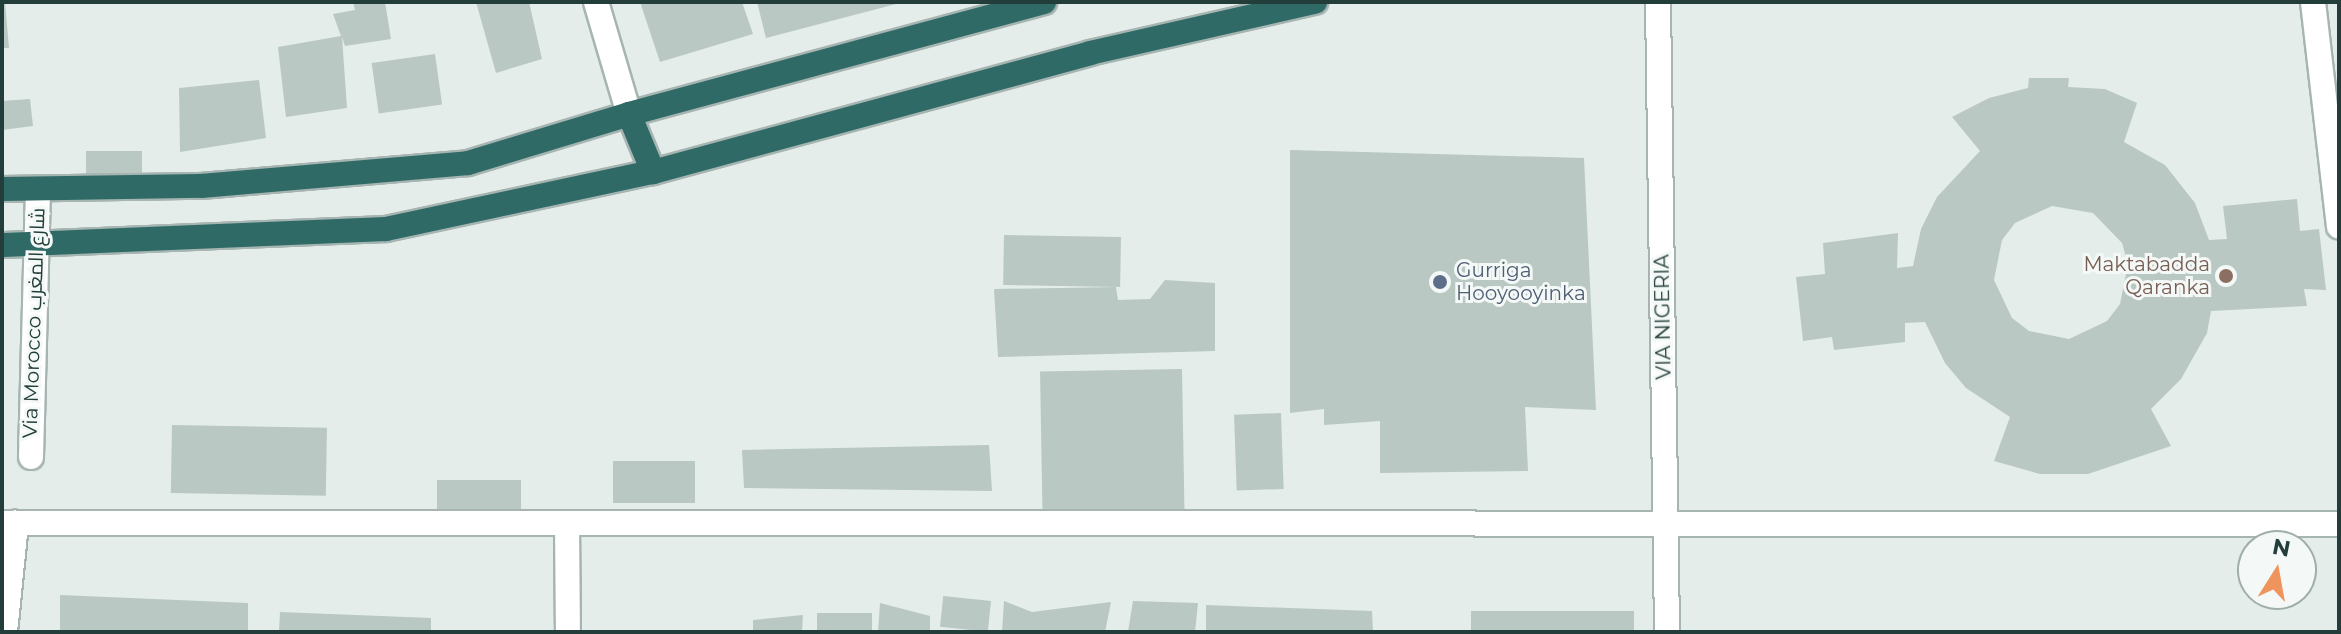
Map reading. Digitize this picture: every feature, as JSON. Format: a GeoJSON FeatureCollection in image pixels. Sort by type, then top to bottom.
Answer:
{"type":"FeatureCollection","features":[{"type":"Feature","properties":{"kind":"highway"},"geometry":{"type":"LineString","coordinates":[[2,189],[201,186],[468,163],[629,114],[1044,2]]}},
{"type":"Feature","properties":{"kind":"highway"},"geometry":{"type":"LineString","coordinates":[[2,245],[37,247],[386,229],[653,172],[1074,57],[1315,2]]}},
{"type":"Feature","properties":{"kind":"highway"},"geometry":{"type":"LineString","coordinates":[[629,114],[653,172]]}},
{"type":"Feature","properties":{"kind":"street"},"geometry":{"type":"LineString","coordinates":[[596,2],[629,114]]}},
{"type":"Feature","properties":{"kind":"street","name":"VIA NIGERIA"},"geometry":{"type":"LineString","coordinates":[[1658,2],[1667,632]]}},
{"type":"Feature","properties":{"kind":"street"},"geometry":{"type":"LineString","coordinates":[[2313,2],[2339,226]]}},
{"type":"Feature","properties":{"kind":"street","name":"Via Morocco شارع المغرب"},"geometry":{"type":"LineString","coordinates":[[31,457],[38,190]]}},
{"type":"Feature","properties":{"kind":"street"},"geometry":{"type":"LineString","coordinates":[[5,632],[9,523],[2339,524]]}},
{"type":"Feature","properties":{"kind":"street"},"geometry":{"type":"LineString","coordinates":[[567,524],[568,632]]}},
{"type":"Feature","properties":{"kind":"building"},"geometry":{"type":"Polygon","coordinates":[[[2,2],[5,2],[9,48],[2,48],[2,2]]]}},
{"type":"Feature","properties":{"kind":"building"},"geometry":{"type":"Polygon","coordinates":[[[353,2],[385,2],[391,39],[345,46],[342,37],[347,108],[286,117],[278,47],[341,36],[333,14],[355,10],[353,2]]]}},
{"type":"Feature","properties":{"kind":"building"},"geometry":{"type":"Polygon","coordinates":[[[476,2],[529,2],[542,59],[496,73],[476,2]]]}},
{"type":"Feature","properties":{"kind":"building"},"geometry":{"type":"Polygon","coordinates":[[[640,2],[742,2],[753,34],[660,62],[640,2]]]}},
{"type":"Feature","properties":{"kind":"building"},"geometry":{"type":"Polygon","coordinates":[[[757,2],[900,2],[900,3],[766,38],[757,2]]]}},
{"type":"Feature","properties":{"kind":"building"},"geometry":{"type":"Polygon","coordinates":[[[435,54],[442,105],[379,113],[372,63],[435,54]]]}},
{"type":"Feature","properties":{"kind":"building","name":"Maktabadda Qaranka"},"geometry":{"type":"Polygon","coordinates":[[[2029,78],[2069,78],[2068,87],[2105,89],[2137,103],[2124,142],[2165,165],[2195,203],[2209,240],[2227,239],[2223,206],[2297,199],[2300,231],[2319,229],[2326,290],[2304,289],[2307,306],[2211,311],[2207,333],[2181,379],[2151,409],[2171,446],[2088,474],[2040,474],[1994,461],[2010,417],[1966,388],[1945,363],[1925,322],[1905,323],[1905,342],[1834,350],[1832,337],[1803,341],[1796,277],[1825,274],[1823,243],[1898,233],[1897,268],[1913,266],[1921,229],[1937,197],[1980,151],[1952,117],[1989,98],[2028,88],[2029,78]],[[2052,206],[2015,223],[2002,240],[1994,280],[2012,318],[2029,331],[2069,339],[2107,321],[2120,304],[2128,264],[2122,243],[2093,213],[2052,206]]]}},
{"type":"Feature","properties":{"kind":"building"},"geometry":{"type":"Polygon","coordinates":[[[259,80],[266,138],[180,152],[179,88],[259,80]]]}},
{"type":"Feature","properties":{"kind":"building"},"geometry":{"type":"Polygon","coordinates":[[[30,99],[33,126],[2,130],[2,101],[30,99]]]}},
{"type":"Feature","properties":{"kind":"building","name":"Gurriga Hooyooyinka"},"geometry":{"type":"Polygon","coordinates":[[[1290,150],[1584,158],[1596,410],[1525,407],[1528,471],[1380,473],[1380,421],[1324,425],[1324,409],[1290,413],[1290,150]]]}},
{"type":"Feature","properties":{"kind":"building"},"geometry":{"type":"Polygon","coordinates":[[[86,151],[142,151],[142,180],[86,180],[86,151]]]}},
{"type":"Feature","properties":{"kind":"building"},"geometry":{"type":"Polygon","coordinates":[[[1004,235],[1121,237],[1120,287],[1003,285],[1004,235]]]}},
{"type":"Feature","properties":{"kind":"building"},"geometry":{"type":"Polygon","coordinates":[[[1165,280],[1215,283],[1215,351],[998,357],[994,289],[1116,287],[1118,300],[1150,299],[1165,280]]]}},
{"type":"Feature","properties":{"kind":"building"},"geometry":{"type":"Polygon","coordinates":[[[1182,369],[1185,517],[1043,519],[1040,371],[1182,369]]]}},
{"type":"Feature","properties":{"kind":"building"},"geometry":{"type":"Polygon","coordinates":[[[1281,413],[1284,489],[1237,491],[1234,415],[1281,413]]]}},
{"type":"Feature","properties":{"kind":"building"},"geometry":{"type":"Polygon","coordinates":[[[172,425],[327,428],[326,496],[171,493],[172,425]]]}},
{"type":"Feature","properties":{"kind":"building"},"geometry":{"type":"Polygon","coordinates":[[[989,445],[992,491],[744,488],[742,450],[989,445]]]}},
{"type":"Feature","properties":{"kind":"building"},"geometry":{"type":"Polygon","coordinates":[[[613,461],[695,461],[695,503],[613,503],[613,461]]]}},
{"type":"Feature","properties":{"kind":"building"},"geometry":{"type":"Polygon","coordinates":[[[437,480],[521,480],[521,515],[437,515],[437,480]]]}},
{"type":"Feature","properties":{"kind":"building"},"geometry":{"type":"Polygon","coordinates":[[[60,595],[248,603],[248,632],[60,632],[60,595]]]}},
{"type":"Feature","properties":{"kind":"building"},"geometry":{"type":"Polygon","coordinates":[[[943,596],[991,601],[988,632],[940,627],[943,596]]]}},
{"type":"Feature","properties":{"kind":"building"},"geometry":{"type":"Polygon","coordinates":[[[1004,601],[1032,612],[1111,602],[1105,632],[1002,632],[1004,601]]]}},
{"type":"Feature","properties":{"kind":"building"},"geometry":{"type":"Polygon","coordinates":[[[1133,601],[1198,603],[1195,632],[1128,632],[1133,601]]]}},
{"type":"Feature","properties":{"kind":"building"},"geometry":{"type":"Polygon","coordinates":[[[880,603],[930,616],[930,632],[878,632],[880,603]]]}},
{"type":"Feature","properties":{"kind":"building"},"geometry":{"type":"Polygon","coordinates":[[[1206,605],[1372,611],[1373,632],[1206,632],[1206,605]]]}},
{"type":"Feature","properties":{"kind":"building"},"geometry":{"type":"Polygon","coordinates":[[[1471,611],[1634,611],[1634,632],[1471,632],[1471,611]]]}},
{"type":"Feature","properties":{"kind":"building"},"geometry":{"type":"Polygon","coordinates":[[[280,612],[431,618],[431,632],[279,632],[280,612]]]}},
{"type":"Feature","properties":{"kind":"building"},"geometry":{"type":"Polygon","coordinates":[[[817,613],[872,613],[872,632],[817,632],[817,613]]]}},
{"type":"Feature","properties":{"kind":"building"},"geometry":{"type":"Polygon","coordinates":[[[803,615],[802,632],[753,632],[753,620],[803,615]]]}},
{"type":"Feature","properties":{"kind":"place","name":"Maktabadda Qaranka"},"geometry":{"type":"Point","coordinates":[2226,276]}},
{"type":"Feature","properties":{"kind":"place","name":"Gurriga Hooyooyinka"},"geometry":{"type":"Point","coordinates":[1440,282]}}]}
